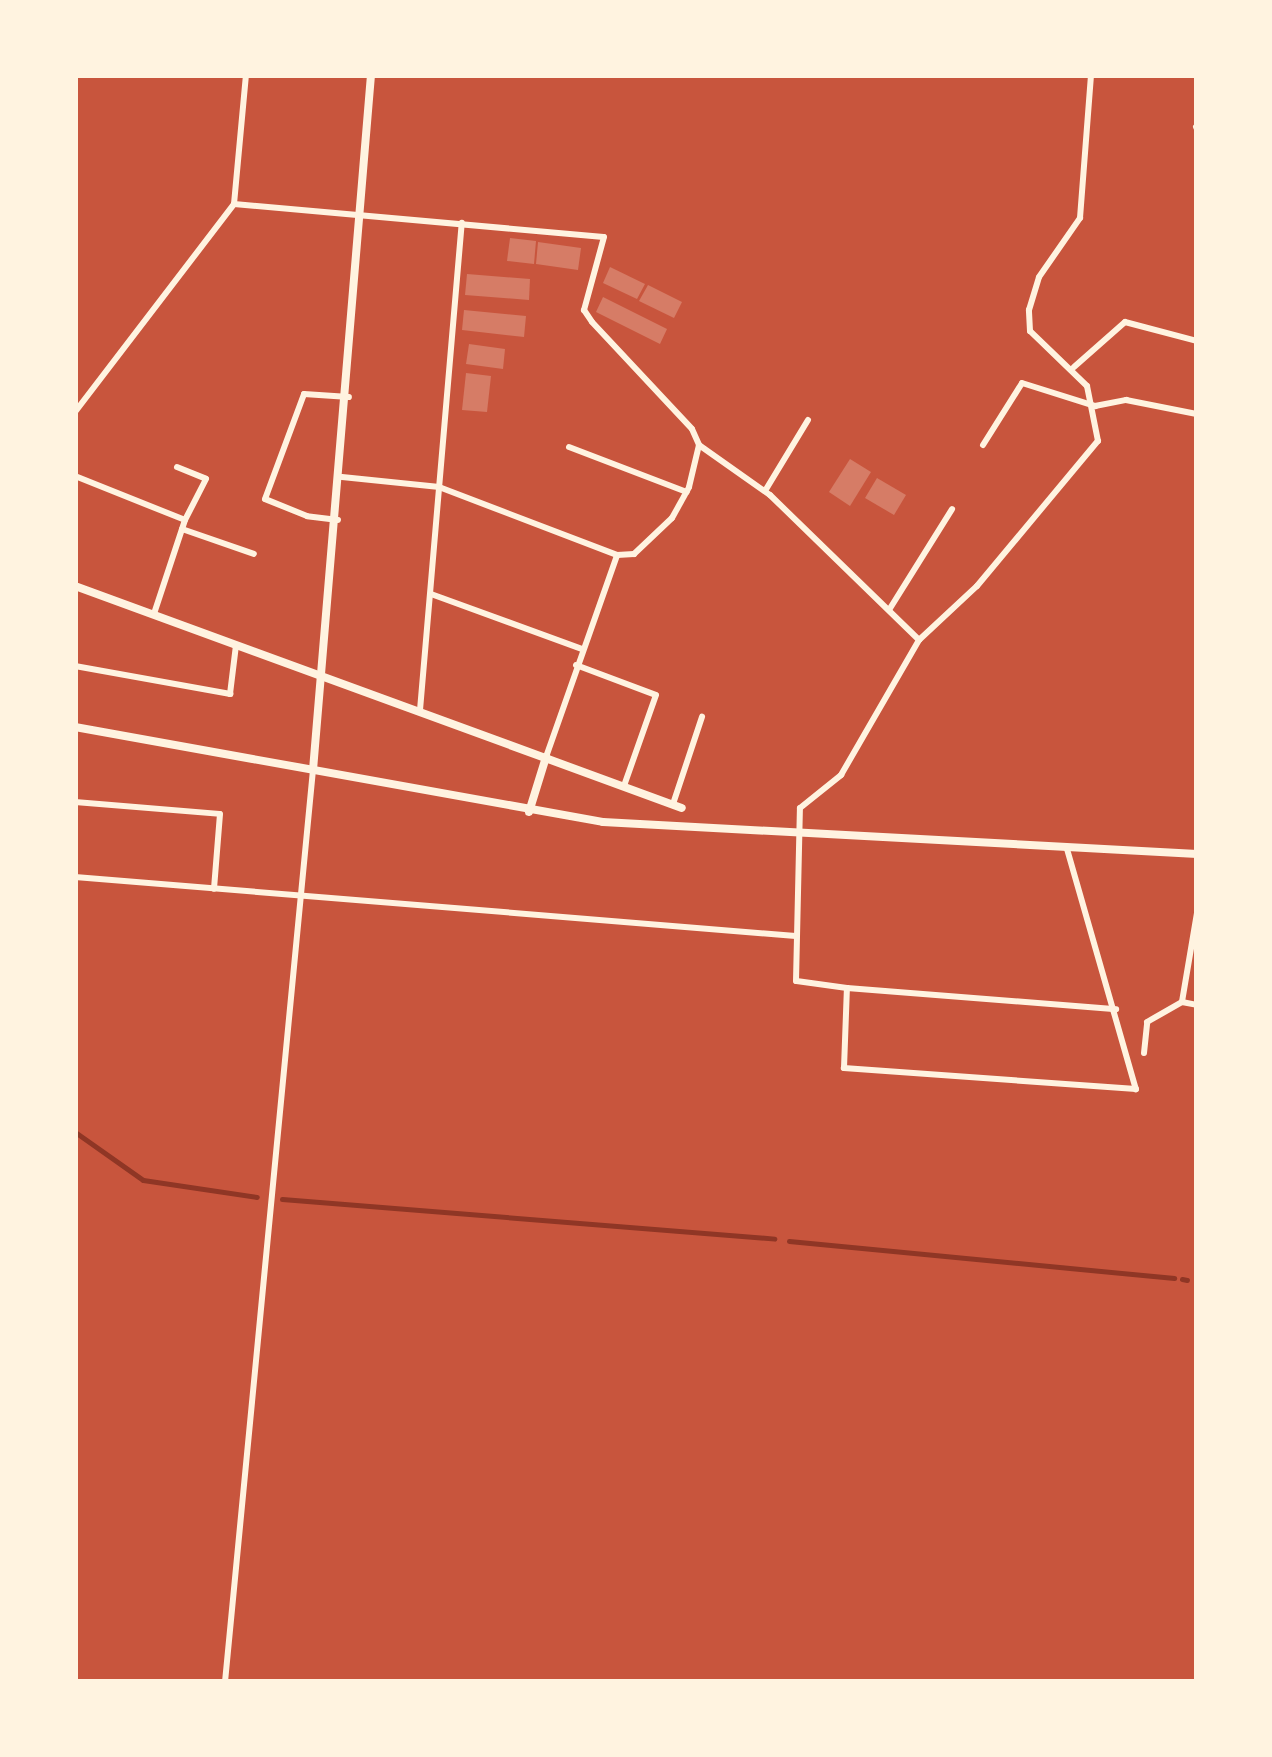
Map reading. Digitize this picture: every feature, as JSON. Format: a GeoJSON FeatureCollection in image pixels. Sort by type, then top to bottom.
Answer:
{"type":"FeatureCollection","features":[{"type":"Feature","properties":{"kind":"street"},"geometry":{"type":"LineString","coordinates":[[75,412],[234,204],[246,75]]}},
{"type":"Feature","properties":{"kind":"street"},"geometry":{"type":"LineString","coordinates":[[225,1682],[342,477],[371,75]]}},
{"type":"Feature","properties":{"kind":"street"},"geometry":{"type":"LineString","coordinates":[[1091,75],[1080,218],[1038,277],[1029,310],[1030,331],[1074,367],[1096,406],[1098,441],[976,586],[919,640],[841,775],[801,804],[797,835],[796,982],[1116,1010]]}},
{"type":"Feature","properties":{"kind":"street"},"geometry":{"type":"LineString","coordinates":[[234,204],[604,237],[584,310],[699,446],[764,492],[919,640]]}},
{"type":"Feature","properties":{"kind":"street"},"geometry":{"type":"LineString","coordinates":[[420,710],[462,224]]}},
{"type":"Feature","properties":{"kind":"street"},"geometry":{"type":"LineString","coordinates":[[1074,367],[1125,322],[1197,340]]}},
{"type":"Feature","properties":{"kind":"street"},"geometry":{"type":"LineString","coordinates":[[983,445],[1022,382],[1096,406],[1126,400],[1197,414]]}},
{"type":"Feature","properties":{"kind":"street"},"geometry":{"type":"LineString","coordinates":[[338,520],[307,516],[265,498],[304,394],[349,397]]}},
{"type":"Feature","properties":{"kind":"street"},"geometry":{"type":"LineString","coordinates":[[764,492],[808,420]]}},
{"type":"Feature","properties":{"kind":"street"},"geometry":{"type":"LineString","coordinates":[[342,477],[440,487],[617,555],[634,554],[653,540],[687,492],[699,446]]}},
{"type":"Feature","properties":{"kind":"street"},"geometry":{"type":"LineString","coordinates":[[569,447],[687,492]]}},
{"type":"Feature","properties":{"kind":"street"},"geometry":{"type":"LineString","coordinates":[[154,614],[185,520],[206,478],[177,467]]}},
{"type":"Feature","properties":{"kind":"street"},"geometry":{"type":"LineString","coordinates":[[75,476],[185,520]]}},
{"type":"Feature","properties":{"kind":"street"},"geometry":{"type":"LineString","coordinates":[[890,610],[952,508]]}},
{"type":"Feature","properties":{"kind":"street"},"geometry":{"type":"LineString","coordinates":[[182,530],[254,554]]}},
{"type":"Feature","properties":{"kind":"street"},"geometry":{"type":"LineString","coordinates":[[530,812],[576,665],[617,555]]}},
{"type":"Feature","properties":{"kind":"street"},"geometry":{"type":"LineString","coordinates":[[75,586],[678,806],[702,718]]}},
{"type":"Feature","properties":{"kind":"street"},"geometry":{"type":"LineString","coordinates":[[431,594],[582,649]]}},
{"type":"Feature","properties":{"kind":"street"},"geometry":{"type":"LineString","coordinates":[[75,666],[230,694],[236,644]]}},
{"type":"Feature","properties":{"kind":"street"},"geometry":{"type":"LineString","coordinates":[[576,665],[656,694],[624,786]]}},
{"type":"Feature","properties":{"kind":"street"},"geometry":{"type":"LineString","coordinates":[[75,727],[530,812],[647,827],[1197,854]]}},
{"type":"Feature","properties":{"kind":"street"},"geometry":{"type":"LineString","coordinates":[[75,802],[220,814],[214,888]]}},
{"type":"Feature","properties":{"kind":"street"},"geometry":{"type":"LineString","coordinates":[[847,988],[844,1068],[1136,1089],[1066,849]]}},
{"type":"Feature","properties":{"kind":"street"},"geometry":{"type":"LineString","coordinates":[[75,877],[796,936]]}},
{"type":"Feature","properties":{"kind":"street"},"geometry":{"type":"LineString","coordinates":[[1182,1002],[1197,913]]}},
{"type":"Feature","properties":{"kind":"street"},"geometry":{"type":"LineString","coordinates":[[1144,1054],[1147,1022],[1182,1002],[1197,1005]]}},
{"type":"Feature","properties":{"kind":"building"},"geometry":{"type":"Polygon","coordinates":[[[510,238],[536,241],[534,264],[507,261],[510,238]]]}},
{"type":"Feature","properties":{"kind":"building"},"geometry":{"type":"Polygon","coordinates":[[[538,242],[581,248],[578,270],[536,264],[538,242]]]}},
{"type":"Feature","properties":{"kind":"building"},"geometry":{"type":"Polygon","coordinates":[[[610,267],[645,284],[637,299],[603,283],[610,267]]]}},
{"type":"Feature","properties":{"kind":"building"},"geometry":{"type":"Polygon","coordinates":[[[467,274],[530,279],[529,300],[465,295],[467,274]]]}},
{"type":"Feature","properties":{"kind":"building"},"geometry":{"type":"Polygon","coordinates":[[[648,285],[682,302],[674,318],[639,301],[648,285]]]}},
{"type":"Feature","properties":{"kind":"building"},"geometry":{"type":"Polygon","coordinates":[[[603,297],[667,329],[660,344],[596,312],[603,297]]]}},
{"type":"Feature","properties":{"kind":"building"},"geometry":{"type":"Polygon","coordinates":[[[464,310],[526,316],[524,337],[462,330],[464,310]]]}},
{"type":"Feature","properties":{"kind":"building"},"geometry":{"type":"Polygon","coordinates":[[[469,344],[505,349],[503,369],[466,364],[469,344]]]}},
{"type":"Feature","properties":{"kind":"building"},"geometry":{"type":"Polygon","coordinates":[[[466,373],[491,376],[487,412],[462,410],[466,373]]]}},
{"type":"Feature","properties":{"kind":"building"},"geometry":{"type":"Polygon","coordinates":[[[850,459],[871,472],[850,506],[829,492],[850,459]]]}},
{"type":"Feature","properties":{"kind":"building"},"geometry":{"type":"Polygon","coordinates":[[[877,478],[906,495],[894,515],[865,498],[877,478]]]}},
{"type":"Feature","properties":{"kind":"waterway"},"geometry":{"type":"LineString","coordinates":[[75,1132],[143,1180],[257,1197]]}},
{"type":"Feature","properties":{"kind":"waterway"},"geometry":{"type":"LineString","coordinates":[[282,1199],[774,1239]]}},
{"type":"Feature","properties":{"kind":"waterway"},"geometry":{"type":"LineString","coordinates":[[789,1241],[1174,1278]]}},
{"type":"Feature","properties":{"kind":"waterway"},"geometry":{"type":"LineString","coordinates":[[1182,1279],[1187,1280]]}}]}
